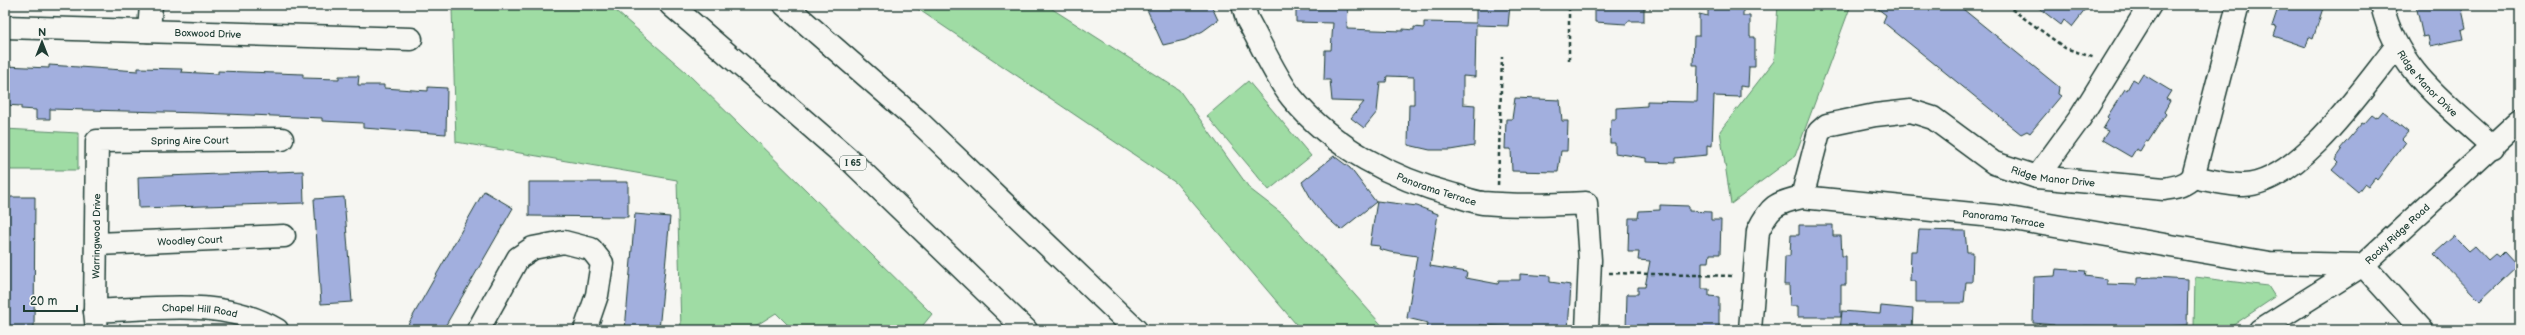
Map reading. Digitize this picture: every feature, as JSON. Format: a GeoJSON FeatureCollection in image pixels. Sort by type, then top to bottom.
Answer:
{"type":"FeatureCollection","features":[{"type":"Feature","properties":{"kind":"main road"},"geometry":{"type":"LineString","coordinates":[[149,31],[151,5]]}},
{"type":"Feature","properties":{"kind":"main road","name":"I 65"},"geometry":{"type":"LineString","coordinates":[[671,5],[852,162],[1026,330]]}},
{"type":"Feature","properties":{"kind":"main road"},"geometry":{"type":"LineString","coordinates":[[785,5],[918,120],[1136,330]]}},
{"type":"Feature","properties":{"kind":"main road","name":"Panorama Terrace"},"geometry":{"type":"LineString","coordinates":[[1243,5],[1247,19],[1292,98],[1322,128],[1354,152],[1389,172],[1413,183],[1482,202],[1534,206],[1586,203],[1589,273],[1587,330]]}},
{"type":"Feature","properties":{"kind":"main road"},"geometry":{"type":"LineString","coordinates":[[2037,177],[2080,118],[2150,5]]}},
{"type":"Feature","properties":{"kind":"main road"},"geometry":{"type":"LineString","coordinates":[[2238,5],[2193,177],[2244,185],[2269,179],[2292,164],[2318,142],[2396,47]]}},
{"type":"Feature","properties":{"kind":"main road","name":"Ridge Manor Drive"},"geometry":{"type":"LineString","coordinates":[[2382,5],[2396,47],[2420,80],[2493,147]]}},
{"type":"Feature","properties":{"kind":"main road","name":"Boxwood Drive"},"geometry":{"type":"LineString","coordinates":[[5,27],[411,39]]}},
{"type":"Feature","properties":{"kind":"main road","name":"Ridge Manor Drive"},"geometry":{"type":"LineString","coordinates":[[1802,197],[1819,132],[1827,125],[1875,115],[1911,111],[1933,118],[1994,163],[2037,177],[2164,189],[2188,183],[2193,177]]}},
{"type":"Feature","properties":{"kind":"main road","name":"Rocky Ridge Road"},"geometry":{"type":"LineString","coordinates":[[2260,330],[2363,265],[2493,147],[2520,120]]}},
{"type":"Feature","properties":{"kind":"main road","name":"Spring Aire Court"},"geometry":{"type":"LineString","coordinates":[[97,141],[282,139]]}},
{"type":"Feature","properties":{"kind":"main road","name":"Warringwood Drive"},"geometry":{"type":"LineString","coordinates":[[96,321],[97,141]]}},
{"type":"Feature","properties":{"kind":"main road","name":"Panorama Terrace"},"geometry":{"type":"LineString","coordinates":[[1750,330],[1753,276],[1758,231],[1764,218],[1778,203],[1802,197],[2003,217],[2269,263],[2363,265]]}},
{"type":"Feature","properties":{"kind":"main road","name":"Woodley Court"},"geometry":{"type":"LineString","coordinates":[[97,244],[284,236]]}},
{"type":"Feature","properties":{"kind":"main road"},"geometry":{"type":"LineString","coordinates":[[478,330],[518,258],[533,248],[564,242],[591,249],[602,263],[597,295],[585,330]]}},
{"type":"Feature","properties":{"kind":"main road"},"geometry":{"type":"LineString","coordinates":[[2363,265],[2422,330]]}},
{"type":"Feature","properties":{"kind":"main road","name":"Chapel Hill Road"},"geometry":{"type":"LineString","coordinates":[[96,321],[206,307],[261,320],[277,330]]}},
{"type":"Feature","properties":{"kind":"path"},"geometry":{"type":"LineString","coordinates":[[1569,5],[1569,60]]}},
{"type":"Feature","properties":{"kind":"path"},"geometry":{"type":"LineString","coordinates":[[2006,5],[2065,48],[2088,54],[2111,66]]}},
{"type":"Feature","properties":{"kind":"path"},"geometry":{"type":"LineString","coordinates":[[1497,203],[1502,57]]}},
{"type":"Feature","properties":{"kind":"path"},"geometry":{"type":"LineString","coordinates":[[1589,273],[1753,276]]}},
{"type":"Feature","properties":{"kind":"green space"},"geometry":{"type":"Polygon","coordinates":[[[448,5],[609,5],[686,72],[932,314],[919,330],[793,330],[776,313],[749,330],[681,330],[677,180],[456,142],[452,8],[448,5]]]}},
{"type":"Feature","properties":{"kind":"green space"},"geometry":{"type":"Polygon","coordinates":[[[912,5],[1046,5],[1179,90],[1250,189],[1285,216],[1386,330],[1301,330],[1176,183],[912,5]]]}},
{"type":"Feature","properties":{"kind":"green space"},"geometry":{"type":"Polygon","coordinates":[[[1778,5],[1851,5],[1795,156],[1731,204],[1720,131],[1774,61],[1778,5]]]}},
{"type":"Feature","properties":{"kind":"green space"},"geometry":{"type":"Polygon","coordinates":[[[1248,81],[1311,156],[1269,190],[1207,116],[1248,81]]]}},
{"type":"Feature","properties":{"kind":"green space"},"geometry":{"type":"Polygon","coordinates":[[[5,129],[78,133],[78,170],[5,170],[5,129]]]}},
{"type":"Feature","properties":{"kind":"green space"},"geometry":{"type":"Polygon","coordinates":[[[2195,277],[2268,286],[2275,297],[2226,330],[2190,330],[2194,327],[2195,277]]]}},
{"type":"Feature","properties":{"kind":"building"},"geometry":{"type":"Polygon","coordinates":[[[1145,5],[1211,5],[1218,20],[1203,31],[1185,40],[1163,45],[1145,5]]]}},
{"type":"Feature","properties":{"kind":"building"},"geometry":{"type":"Polygon","coordinates":[[[1296,5],[1348,5],[1347,29],[1403,31],[1403,29],[1414,30],[1414,27],[1424,28],[1424,22],[1476,23],[1476,5],[1510,5],[1508,26],[1476,25],[1475,77],[1463,76],[1463,104],[1475,105],[1474,146],[1450,150],[1430,150],[1408,145],[1409,104],[1414,104],[1414,77],[1387,76],[1386,82],[1380,82],[1377,112],[1364,128],[1351,118],[1364,102],[1332,101],[1330,80],[1324,80],[1325,50],[1331,50],[1333,23],[1296,22],[1296,5]]]}},
{"type":"Feature","properties":{"kind":"building"},"geometry":{"type":"Polygon","coordinates":[[[1595,5],[1644,5],[1644,21],[1628,21],[1626,24],[1595,22],[1595,5]]]}},
{"type":"Feature","properties":{"kind":"building"},"geometry":{"type":"Polygon","coordinates":[[[1708,5],[1743,5],[1743,16],[1750,16],[1750,37],[1755,37],[1755,67],[1749,67],[1748,87],[1740,86],[1740,97],[1714,96],[1712,146],[1707,145],[1707,155],[1675,158],[1675,163],[1646,162],[1646,158],[1615,153],[1615,143],[1610,143],[1611,119],[1616,119],[1616,108],[1647,106],[1647,101],[1697,102],[1698,65],[1693,65],[1694,36],[1699,36],[1699,14],[1708,16],[1708,5]]]}},
{"type":"Feature","properties":{"kind":"building"},"geometry":{"type":"Polygon","coordinates":[[[1873,5],[1958,5],[2059,87],[2058,94],[2061,96],[2030,133],[2027,131],[2021,134],[1883,22],[1886,15],[1873,5]]]}},
{"type":"Feature","properties":{"kind":"building"},"geometry":{"type":"Polygon","coordinates":[[[2035,5],[2089,5],[2072,27],[2064,20],[2061,25],[2035,5]]]}},
{"type":"Feature","properties":{"kind":"building"},"geometry":{"type":"Polygon","coordinates":[[[2279,5],[2324,5],[2313,39],[2309,37],[2306,47],[2274,36],[2277,27],[2272,26],[2279,5]]]}},
{"type":"Feature","properties":{"kind":"building"},"geometry":{"type":"Polygon","coordinates":[[[2416,5],[2461,5],[2466,28],[2461,30],[2463,39],[2430,46],[2428,36],[2423,37],[2416,5]]]}},
{"type":"Feature","properties":{"kind":"building"},"geometry":{"type":"Polygon","coordinates":[[[49,65],[138,71],[138,68],[182,69],[181,72],[218,74],[218,71],[303,74],[303,78],[339,79],[339,76],[359,76],[358,85],[384,85],[384,88],[428,91],[428,87],[447,88],[446,134],[363,128],[363,123],[322,121],[322,118],[201,113],[50,109],[50,119],[36,119],[36,110],[21,109],[21,106],[5,105],[5,66],[49,68],[49,65]]]}},
{"type":"Feature","properties":{"kind":"building"},"geometry":{"type":"Polygon","coordinates":[[[2143,74],[2171,91],[2166,99],[2170,101],[2164,112],[2166,114],[2148,142],[2146,141],[2140,151],[2136,149],[2131,157],[2102,140],[2108,131],[2103,129],[2109,119],[2107,117],[2125,89],[2127,90],[2133,79],[2138,82],[2143,74]]]}},
{"type":"Feature","properties":{"kind":"building"},"geometry":{"type":"Polygon","coordinates":[[[1515,98],[1560,100],[1562,121],[1568,121],[1567,151],[1561,151],[1558,172],[1512,171],[1511,149],[1505,149],[1506,119],[1512,119],[1515,98]]]}},
{"type":"Feature","properties":{"kind":"building"},"geometry":{"type":"Polygon","coordinates":[[[2382,111],[2408,132],[2402,139],[2405,142],[2377,180],[2375,178],[2368,187],[2364,184],[2358,192],[2332,170],[2338,163],[2335,160],[2342,150],[2340,149],[2362,123],[2364,124],[2372,115],[2376,118],[2382,111]]]}},
{"type":"Feature","properties":{"kind":"building"},"geometry":{"type":"Polygon","coordinates":[[[1334,156],[1350,168],[1376,202],[1341,230],[1324,215],[1312,200],[1302,182],[1334,156]]]}},
{"type":"Feature","properties":{"kind":"building"},"geometry":{"type":"Polygon","coordinates":[[[303,171],[304,203],[139,208],[138,177],[303,171]]]}},
{"type":"Feature","properties":{"kind":"building"},"geometry":{"type":"Polygon","coordinates":[[[529,182],[628,182],[628,217],[529,216],[529,182]]]}},
{"type":"Feature","properties":{"kind":"building"},"geometry":{"type":"Polygon","coordinates":[[[484,191],[513,208],[443,330],[405,330],[484,191]]]}},
{"type":"Feature","properties":{"kind":"building"},"geometry":{"type":"Polygon","coordinates":[[[5,197],[35,197],[34,330],[5,330],[5,197]]]}},
{"type":"Feature","properties":{"kind":"building"},"geometry":{"type":"Polygon","coordinates":[[[344,197],[352,302],[321,304],[314,199],[344,197]]]}},
{"type":"Feature","properties":{"kind":"building"},"geometry":{"type":"Polygon","coordinates":[[[1377,201],[1417,206],[1438,214],[1430,266],[1467,272],[1466,278],[1498,284],[1499,280],[1520,280],[1520,274],[1550,276],[1550,282],[1571,285],[1568,330],[1516,330],[1506,329],[1506,327],[1480,325],[1480,328],[1458,327],[1458,330],[1436,330],[1427,329],[1428,323],[1407,318],[1417,256],[1390,252],[1379,249],[1380,246],[1370,245],[1377,201]]]}},
{"type":"Feature","properties":{"kind":"building"},"geometry":{"type":"Polygon","coordinates":[[[1660,205],[1689,206],[1689,211],[1711,212],[1711,220],[1721,220],[1720,254],[1710,254],[1709,262],[1702,262],[1702,289],[1709,289],[1709,296],[1719,297],[1719,330],[1626,329],[1627,294],[1638,294],[1638,287],[1645,287],[1650,261],[1638,260],[1639,252],[1628,252],[1629,218],[1638,218],[1639,211],[1660,210],[1660,205]]]}},
{"type":"Feature","properties":{"kind":"building"},"geometry":{"type":"Polygon","coordinates":[[[635,214],[670,217],[659,330],[625,330],[635,214]]]}},
{"type":"Feature","properties":{"kind":"building"},"geometry":{"type":"Polygon","coordinates":[[[1799,225],[1833,225],[1833,236],[1841,236],[1842,256],[1846,256],[1846,285],[1841,285],[1841,317],[1798,317],[1798,306],[1790,306],[1789,285],[1784,285],[1785,256],[1790,256],[1791,235],[1799,235],[1799,225]]]}},
{"type":"Feature","properties":{"kind":"building"},"geometry":{"type":"Polygon","coordinates":[[[1919,230],[1965,231],[1967,252],[1973,252],[1972,282],[1966,282],[1964,303],[1916,303],[1916,281],[1910,281],[1911,251],[1917,251],[1919,230]]]}},
{"type":"Feature","properties":{"kind":"building"},"geometry":{"type":"Polygon","coordinates":[[[2454,236],[2469,251],[2475,246],[2488,260],[2495,254],[2499,257],[2505,251],[2518,265],[2480,301],[2434,254],[2454,236]]]}},
{"type":"Feature","properties":{"kind":"building"},"geometry":{"type":"Polygon","coordinates":[[[2056,269],[2086,271],[2085,276],[2107,279],[2107,284],[2137,285],[2137,278],[2155,277],[2188,279],[2187,325],[2166,327],[2166,330],[2115,330],[2116,327],[2084,326],[2084,330],[2054,330],[2054,325],[2033,323],[2034,277],[2055,276],[2056,269]]]}},
{"type":"Feature","properties":{"kind":"building"},"geometry":{"type":"Polygon","coordinates":[[[1881,306],[1913,309],[1912,330],[1840,330],[1842,311],[1880,314],[1881,306]]]}}]}
